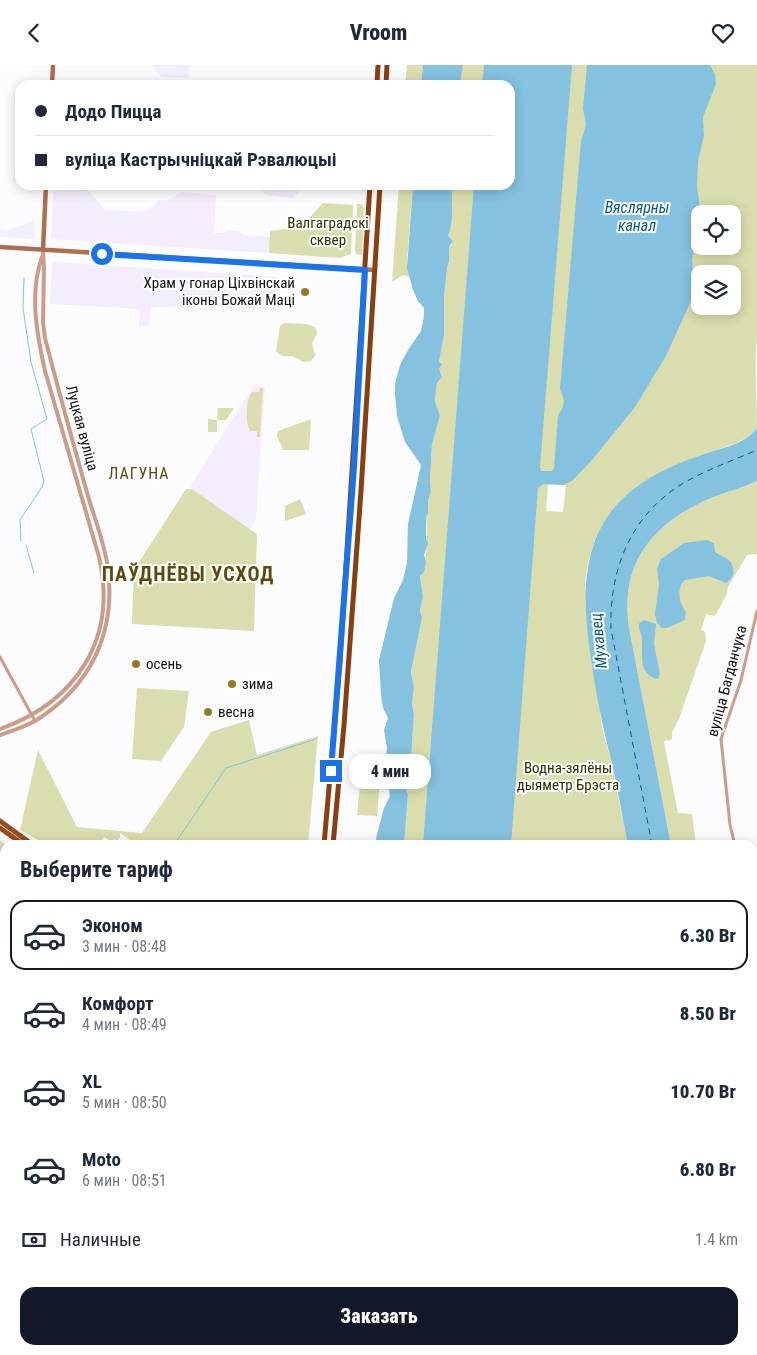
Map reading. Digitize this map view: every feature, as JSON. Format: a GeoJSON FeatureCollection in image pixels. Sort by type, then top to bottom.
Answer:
{"type":"FeatureCollection","features":[{"type":"Feature","properties":{"kind":"highway"},"geometry":{"type":"LineString","coordinates":[[377,80],[378,65]]}},
{"type":"Feature","properties":{"kind":"highway"},"geometry":{"type":"LineString","coordinates":[[386,80],[387,65]]}},
{"type":"Feature","properties":{"kind":"highway"},"geometry":{"type":"LineString","coordinates":[[324,840],[335,725],[355,444],[370,190]]}},
{"type":"Feature","properties":{"kind":"highway"},"geometry":{"type":"LineString","coordinates":[[333,840],[346,707],[380,190]]}},
{"type":"Feature","properties":{"kind":"highway"},"geometry":{"type":"LineString","coordinates":[[356,420],[366,421]]}},
{"type":"Feature","properties":{"kind":"highway"},"geometry":{"type":"LineString","coordinates":[[355,444],[364,445]]}},
{"type":"Feature","properties":{"kind":"highway"},"geometry":{"type":"LineString","coordinates":[[336,706],[346,707]]}},
{"type":"Feature","properties":{"kind":"highway"},"geometry":{"type":"LineString","coordinates":[[335,725],[344,725]]}},
{"type":"Feature","properties":{"kind":"main road"},"geometry":{"type":"LineString","coordinates":[[52,80],[53,65]]}},
{"type":"Feature","properties":{"kind":"main road","name":"Луцкая вуліца"},"geometry":{"type":"LineString","coordinates":[[42,252],[46,190]]}},
{"type":"Feature","properties":{"kind":"main road"},"geometry":{"type":"LineString","coordinates":[[0,247],[42,252],[375,270]]}},
{"type":"Feature","properties":{"kind":"main road"},"geometry":{"type":"LineString","coordinates":[[0,821],[26,840]]}},
{"type":"Feature","properties":{"kind":"main road"},"geometry":{"type":"LineString","coordinates":[[0,828],[17,840]]}},
{"type":"Feature","properties":{"kind":"street","name":"Луцкая вуліца"},"geometry":{"type":"LineString","coordinates":[[0,735],[35,721],[73,691],[85,675],[101,645],[107,620],[108,569],[45,338],[42,252]]}},
{"type":"Feature","properties":{"kind":"street","name":"Луцкая вуліца"},"geometry":{"type":"LineString","coordinates":[[0,729],[32,716],[59,696],[75,679],[87,661],[97,638],[102,616],[103,583],[99,557],[42,356],[37,323],[38,268],[42,252]]}},
{"type":"Feature","properties":{"kind":"street"},"geometry":{"type":"LineString","coordinates":[[52,394],[59,392]]}},
{"type":"Feature","properties":{"kind":"street"},"geometry":{"type":"LineString","coordinates":[[91,532],[98,531]]}},
{"type":"Feature","properties":{"kind":"street","name":"вуліца Багданчука"},"geometry":{"type":"LineString","coordinates":[[734,840],[730,825],[721,739],[741,681],[757,611]]}},
{"type":"Feature","properties":{"kind":"street"},"geometry":{"type":"LineString","coordinates":[[0,657],[35,721]]}},
{"type":"Feature","properties":{"kind":"shaded area"},"geometry":{"type":"Polygon","coordinates":[[[151,65],[190,65],[189,78],[162,77],[151,65]]]}},
{"type":"Feature","properties":{"kind":"shaded area"},"geometry":{"type":"Polygon","coordinates":[[[54,190],[87,190],[105,210],[146,212],[158,201],[169,200],[181,192],[216,195],[214,233],[223,233],[227,230],[239,231],[243,235],[270,237],[269,253],[51,239],[54,190]]]}},
{"type":"Feature","properties":{"kind":"shaded area"},"geometry":{"type":"Polygon","coordinates":[[[261,190],[298,190],[293,198],[266,195],[261,190]]]}},
{"type":"Feature","properties":{"kind":"shaded area"},"geometry":{"type":"Polygon","coordinates":[[[35,220],[34,239],[0,237],[0,230],[5,232],[35,220]]]}},
{"type":"Feature","properties":{"kind":"shaded area"},"geometry":{"type":"Polygon","coordinates":[[[55,262],[278,277],[276,310],[231,308],[231,299],[214,298],[213,304],[186,308],[151,307],[149,326],[139,326],[140,309],[50,304],[52,265],[55,262]]]}},
{"type":"Feature","properties":{"kind":"shaded area"},"geometry":{"type":"Polygon","coordinates":[[[254,385],[265,387],[256,518],[250,529],[192,489],[191,485],[254,385]]]}},
{"type":"Feature","properties":{"kind":"green space"},"geometry":{"type":"Polygon","coordinates":[[[407,65],[423,65],[422,80],[406,80],[407,65]]]}},
{"type":"Feature","properties":{"kind":"green space","name":"Водна-зялёны дыяметр Брэста"},"geometry":{"type":"Polygon","coordinates":[[[463,65],[757,65],[757,428],[740,441],[661,473],[641,485],[624,499],[609,515],[598,535],[590,557],[585,584],[602,727],[627,840],[404,840],[408,794],[404,785],[411,760],[414,714],[412,704],[414,687],[411,672],[422,618],[420,610],[423,597],[420,576],[424,566],[426,549],[426,517],[431,491],[432,443],[440,416],[435,405],[437,383],[442,377],[439,369],[442,364],[439,361],[444,335],[444,298],[449,247],[452,244],[452,240],[448,236],[452,190],[515,190],[515,80],[461,80],[463,65]],[[548,484],[546,511],[563,512],[566,485],[548,484]]]}},
{"type":"Feature","properties":{"kind":"green space"},"geometry":{"type":"Polygon","coordinates":[[[399,190],[413,190],[407,260],[410,277],[403,275],[392,282],[399,190]]]}},
{"type":"Feature","properties":{"kind":"green space","name":"Валгаградскі сквер"},"geometry":{"type":"Polygon","coordinates":[[[323,203],[353,205],[351,254],[339,258],[269,253],[270,231],[301,227],[323,203]]]}},
{"type":"Feature","properties":{"kind":"green space"},"geometry":{"type":"Polygon","coordinates":[[[357,204],[362,204],[364,208],[362,255],[356,254],[355,251],[357,204]]]}},
{"type":"Feature","properties":{"kind":"green space"},"geometry":{"type":"Polygon","coordinates":[[[284,323],[307,324],[316,328],[317,334],[312,343],[315,356],[311,361],[304,362],[292,356],[282,355],[276,351],[280,326],[284,323]]]}},
{"type":"Feature","properties":{"kind":"green space"},"geometry":{"type":"Polygon","coordinates":[[[260,388],[263,388],[260,437],[257,437],[257,431],[250,431],[248,427],[247,411],[250,395],[252,392],[259,392],[260,388]]]}},
{"type":"Feature","properties":{"kind":"green space"},"geometry":{"type":"Polygon","coordinates":[[[218,408],[234,408],[226,420],[217,420],[218,408]]]}},
{"type":"Feature","properties":{"kind":"green space"},"geometry":{"type":"Polygon","coordinates":[[[208,419],[217,420],[217,432],[208,432],[208,419]]]}},
{"type":"Feature","properties":{"kind":"green space"},"geometry":{"type":"Polygon","coordinates":[[[311,419],[309,450],[283,450],[277,436],[278,431],[311,419]]]}},
{"type":"Feature","properties":{"kind":"green space"},"geometry":{"type":"Polygon","coordinates":[[[757,481],[757,554],[747,555],[728,587],[727,594],[715,616],[706,614],[701,630],[705,632],[706,641],[679,719],[672,732],[672,739],[664,742],[678,813],[692,814],[695,840],[670,840],[629,628],[627,606],[629,586],[634,567],[642,551],[668,523],[704,501],[757,481]]]}},
{"type":"Feature","properties":{"kind":"green space"},"geometry":{"type":"Polygon","coordinates":[[[186,489],[192,489],[257,534],[254,631],[132,624],[134,570],[186,489]]]}},
{"type":"Feature","properties":{"kind":"green space"},"geometry":{"type":"Polygon","coordinates":[[[300,499],[306,514],[285,521],[285,506],[300,499]]]}},
{"type":"Feature","properties":{"kind":"green space"},"geometry":{"type":"Polygon","coordinates":[[[137,688],[189,691],[184,727],[161,761],[132,759],[137,688]]]}},
{"type":"Feature","properties":{"kind":"green space"},"geometry":{"type":"Polygon","coordinates":[[[249,720],[257,755],[318,736],[308,840],[130,840],[120,833],[118,840],[109,840],[104,837],[102,840],[38,840],[20,830],[38,750],[77,827],[142,833],[211,732],[249,720]]]}},
{"type":"Feature","properties":{"kind":"green space"},"geometry":{"type":"Polygon","coordinates":[[[363,756],[382,758],[377,816],[357,815],[363,756]]]}},
{"type":"Feature","properties":{"kind":"water"},"geometry":{"type":"Polygon","coordinates":[[[423,65],[463,65],[461,80],[422,80],[423,65]]]}},
{"type":"Feature","properties":{"kind":"water","name":"Вяслярны канал"},"geometry":{"type":"Polygon","coordinates":[[[484,65],[572,65],[541,471],[552,471],[554,468],[558,416],[563,407],[564,400],[560,389],[581,141],[586,125],[583,109],[587,65],[710,65],[715,74],[716,84],[703,117],[704,136],[698,161],[697,187],[700,205],[691,205],[691,255],[693,255],[690,303],[666,356],[635,407],[592,460],[572,481],[563,485],[543,484],[538,488],[511,840],[423,840],[474,190],[515,190],[515,80],[482,80],[484,65]]]}},
{"type":"Feature","properties":{"kind":"water"},"geometry":{"type":"Polygon","coordinates":[[[413,190],[452,190],[452,216],[448,236],[453,241],[449,247],[444,298],[444,335],[439,361],[442,364],[439,369],[442,377],[437,383],[435,402],[440,416],[432,444],[431,491],[426,517],[426,538],[428,543],[424,555],[426,562],[424,572],[420,576],[423,597],[420,610],[422,618],[411,672],[414,687],[412,704],[414,714],[411,760],[404,785],[408,794],[404,840],[376,840],[384,808],[390,796],[385,765],[387,748],[384,730],[388,718],[383,708],[379,660],[394,598],[403,580],[407,563],[408,524],[421,465],[405,442],[397,416],[395,394],[395,384],[400,365],[421,331],[424,316],[424,308],[413,290],[407,268],[413,190]]]}},
{"type":"Feature","properties":{"kind":"water","name":"Мухавец"},"geometry":{"type":"Polygon","coordinates":[[[757,428],[757,481],[704,501],[685,511],[654,536],[642,551],[634,567],[629,586],[627,606],[629,628],[670,840],[627,840],[599,706],[587,628],[586,581],[596,537],[607,518],[622,499],[642,483],[674,466],[728,447],[747,438],[757,428]]]}},
{"type":"Feature","properties":{"kind":"water"},"geometry":{"type":"Polygon","coordinates":[[[707,540],[714,543],[715,552],[730,561],[733,567],[732,576],[726,583],[709,576],[685,580],[680,587],[680,596],[686,612],[685,620],[667,628],[662,628],[657,623],[655,614],[659,585],[657,569],[661,559],[684,543],[707,540]]]}},
{"type":"Feature","properties":{"kind":"water"},"geometry":{"type":"Polygon","coordinates":[[[644,620],[656,624],[654,644],[660,674],[658,679],[651,677],[647,673],[642,663],[642,638],[639,626],[644,620]]]}},
{"type":"Feature","properties":{"kind":"waterway"},"geometry":{"type":"LineString","coordinates":[[21,541],[20,520],[44,481],[31,429],[47,419],[31,362],[23,308],[24,278]]}},
{"type":"Feature","properties":{"kind":"waterway"},"geometry":{"type":"LineString","coordinates":[[26,545],[34,573]]}},
{"type":"Feature","properties":{"kind":"waterway"},"geometry":{"type":"LineString","coordinates":[[177,840],[226,768],[316,739]]}},
{"type":"Feature","properties":{"kind":"ferry route"},"geometry":{"type":"LineString","coordinates":[[651,840],[611,629],[611,606],[614,585],[628,544],[638,525],[652,509],[668,494],[687,481],[757,450]]}},
{"type":"Feature","properties":{"kind":"place","name":"Храм у гонар Ціхвінскай іконы Божай Маці"},"geometry":{"type":"Point","coordinates":[305,292]}},
{"type":"Feature","properties":{"kind":"place","name":"осень"},"geometry":{"type":"Point","coordinates":[136,664]}},
{"type":"Feature","properties":{"kind":"place","name":"зима"},"geometry":{"type":"Point","coordinates":[232,684]}},
{"type":"Feature","properties":{"kind":"place","name":"весна"},"geometry":{"type":"Point","coordinates":[208,712]}},
{"type":"Feature","properties":{"kind":"district","name":"ЛАГУНА"},"geometry":{"type":"Point","coordinates":[139,473]}},
{"type":"Feature","properties":{"kind":"district","name":"ПАЎДНЁВЫ УСХОД"},"geometry":{"type":"Point","coordinates":[188,574]}},
{"type":"Feature","properties":{"kind":"route"},"geometry":{"type":"LineString","coordinates":[[102,254],[365,270],[354,467],[331,771]]}}]}
